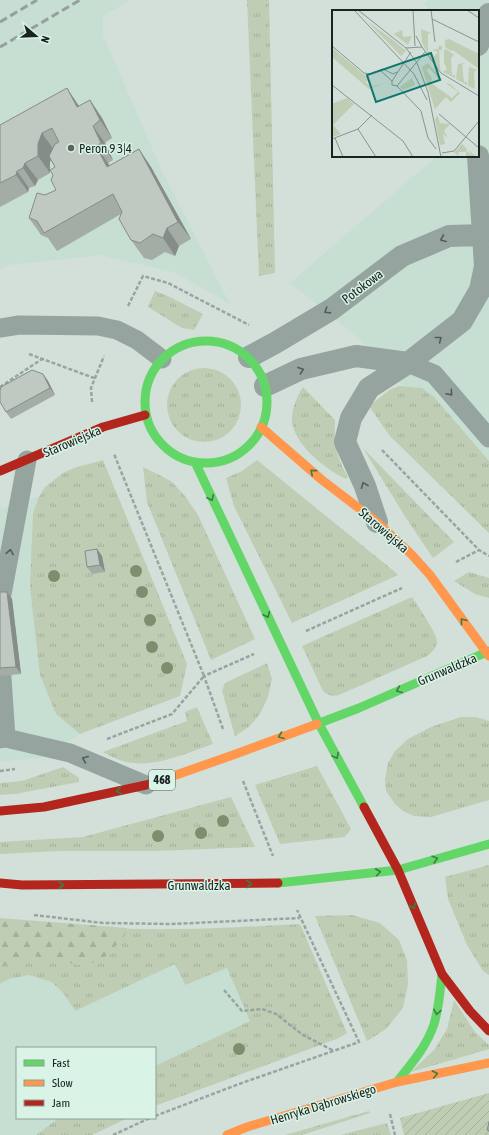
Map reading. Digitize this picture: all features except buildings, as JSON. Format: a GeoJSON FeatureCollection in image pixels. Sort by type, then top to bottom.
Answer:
{"type":"FeatureCollection","features":[{"type":"Feature","properties":{"kind":"main road"},"geometry":{"type":"LineString","coordinates":[[210,340],[227,344],[238,349],[249,358],[258,369],[265,386],[267,397],[267,408],[262,427],[250,444],[234,456],[215,463],[194,462],[178,457],[164,447],[152,432],[146,415],[144,400],[147,384],[153,370],[162,359],[181,345],[195,341],[210,340]]}},
{"type":"Feature","properties":{"kind":"main road","name":"Starowiejska"},"geometry":{"type":"LineString","coordinates":[[0,471],[103,427],[146,415]]}},
{"type":"Feature","properties":{"kind":"main road","name":"Starowiejska"},"geometry":{"type":"LineString","coordinates":[[262,427],[322,480],[377,522],[412,555],[430,575],[488,653]]}},
{"type":"Feature","properties":{"kind":"main road"},"geometry":{"type":"LineString","coordinates":[[194,462],[318,722],[398,870],[442,974],[470,1011],[489,1031]]}},
{"type":"Feature","properties":{"kind":"main road","name":"Grunwaldzka"},"geometry":{"type":"LineString","coordinates":[[0,811],[44,807],[146,785],[233,755],[318,722],[359,708],[488,653]]}},
{"type":"Feature","properties":{"kind":"main road","name":"Grunwaldzka"},"geometry":{"type":"LineString","coordinates":[[0,883],[22,885],[260,884],[292,882],[398,870],[489,844]]}},
{"type":"Feature","properties":{"kind":"main road"},"geometry":{"type":"LineString","coordinates":[[396,1082],[419,1052],[432,1030],[437,1013],[442,974]]}},
{"type":"Feature","properties":{"kind":"main road","name":"Henryka Dąbrowskiego"},"geometry":{"type":"LineString","coordinates":[[227,1135],[247,1127],[396,1082],[489,1063]]}},
{"type":"Feature","properties":{"kind":"street"},"geometry":{"type":"LineString","coordinates":[[479,42],[489,14]]}},
{"type":"Feature","properties":{"kind":"street"},"geometry":{"type":"LineString","coordinates":[[377,522],[364,486],[345,442],[351,418],[369,388],[408,363],[462,320],[480,290],[484,266],[485,236],[478,157]]}},
{"type":"Feature","properties":{"kind":"street","name":"Potokowa"},"geometry":{"type":"LineString","coordinates":[[249,358],[332,309],[402,256],[449,236],[485,236]]}},
{"type":"Feature","properties":{"kind":"street"},"geometry":{"type":"LineString","coordinates":[[265,386],[301,369],[356,356],[408,363]]}},
{"type":"Feature","properties":{"kind":"lane"},"geometry":{"type":"LineString","coordinates":[[0,328],[27,325],[98,326],[117,330],[137,340],[162,359]]}},
{"type":"Feature","properties":{"kind":"lane"},"geometry":{"type":"LineString","coordinates":[[408,363],[434,374],[489,438]]}},
{"type":"Feature","properties":{"kind":"lane"},"geometry":{"type":"LineString","coordinates":[[0,605],[27,460]]}},
{"type":"Feature","properties":{"kind":"lane"},"geometry":{"type":"LineString","coordinates":[[0,648],[3,739],[70,753],[146,785]]}},
{"type":"Feature","properties":{"kind":"path"},"geometry":{"type":"LineString","coordinates":[[132,299],[143,276],[168,283],[252,327]]}},
{"type":"Feature","properties":{"kind":"path"},"geometry":{"type":"LineString","coordinates":[[92,403],[90,395],[91,388],[105,355]]}},
{"type":"Feature","properties":{"kind":"path"},"geometry":{"type":"LineString","coordinates":[[0,387],[42,359],[94,378]]}},
{"type":"Feature","properties":{"kind":"path"},"geometry":{"type":"LineString","coordinates":[[377,445],[479,550],[489,556]]}},
{"type":"Feature","properties":{"kind":"path"},"geometry":{"type":"LineString","coordinates":[[115,457],[204,676]]}},
{"type":"Feature","properties":{"kind":"path"},"geometry":{"type":"LineString","coordinates":[[454,563],[479,550]]}},
{"type":"Feature","properties":{"kind":"path"},"geometry":{"type":"LineString","coordinates":[[304,632],[407,586]]}},
{"type":"Feature","properties":{"kind":"path"},"geometry":{"type":"LineString","coordinates":[[106,739],[172,714],[204,676],[256,653]]}},
{"type":"Feature","properties":{"kind":"path"},"geometry":{"type":"LineString","coordinates":[[32,915],[103,922],[172,924],[300,918]]}},
{"type":"Feature","properties":{"kind":"path"},"geometry":{"type":"LineString","coordinates":[[224,990],[242,1011],[262,1009],[276,1014],[303,1035],[334,1051]]}},
{"type":"Feature","properties":{"kind":"path"},"geometry":{"type":"LineString","coordinates":[[156,1116],[239,1084],[359,1042]]}},
{"type":"Feature","properties":{"kind":"path"},"geometry":{"type":"LineString","coordinates":[[390,1113],[395,1135]]}},
{"type":"Feature","properties":{"kind":"path"},"geometry":{"type":"LineString","coordinates":[[114,1135],[148,1119]]}},
{"type":"Feature","properties":{"kind":"shaded area"},"geometry":{"type":"Polygon","coordinates":[[[0,0],[131,0],[103,16],[103,35],[162,171],[230,304],[176,273],[101,255],[9,265],[0,270],[0,0]]]}},
{"type":"Feature","properties":{"kind":"shaded area"},"geometry":{"type":"Polygon","coordinates":[[[430,0],[489,0],[489,481],[358,337],[290,283],[436,157],[479,157],[479,10],[428,10],[424,3],[430,0]]]}},
{"type":"Feature","properties":{"kind":"shaded area"},"geometry":{"type":"Polygon","coordinates":[[[78,483],[80,734],[46,757],[0,762],[0,509],[78,483]]]}},
{"type":"Feature","properties":{"kind":"shaded area"},"geometry":{"type":"Polygon","coordinates":[[[175,964],[185,985],[227,968],[250,1021],[156,1066],[156,1047],[16,1047],[16,1119],[58,1119],[36,1135],[0,1135],[0,984],[9,979],[29,975],[52,982],[64,994],[75,1011],[175,964]]]}},
{"type":"Feature","properties":{"kind":"green space"},"geometry":{"type":"Polygon","coordinates":[[[247,0],[269,0],[275,273],[259,276],[247,0]]]}},
{"type":"Feature","properties":{"kind":"green space"},"geometry":{"type":"Polygon","coordinates":[[[155,291],[203,314],[194,330],[182,328],[148,307],[155,291]]]}},
{"type":"Feature","properties":{"kind":"green space"},"geometry":{"type":"Polygon","coordinates":[[[204,368],[218,371],[230,379],[238,391],[241,405],[238,419],[230,431],[218,439],[204,442],[190,439],[178,431],[170,419],[167,405],[170,391],[178,379],[190,371],[204,368]]]}},
{"type":"Feature","properties":{"kind":"green space"},"geometry":{"type":"Polygon","coordinates":[[[399,386],[422,388],[434,397],[489,461],[489,533],[389,435],[369,406],[391,389],[399,386]]]}},
{"type":"Feature","properties":{"kind":"green space"},"geometry":{"type":"Polygon","coordinates":[[[303,387],[335,420],[336,449],[343,469],[348,477],[346,479],[328,469],[310,454],[297,435],[293,426],[293,408],[303,387]]]}},
{"type":"Feature","properties":{"kind":"green space"},"geometry":{"type":"Polygon","coordinates":[[[363,448],[454,542],[433,558],[406,518],[363,448]]]}},
{"type":"Feature","properties":{"kind":"green space"},"geometry":{"type":"Polygon","coordinates":[[[103,460],[187,664],[180,696],[80,734],[56,714],[40,675],[30,587],[33,514],[38,499],[45,487],[63,473],[74,468],[103,460]]]}},
{"type":"Feature","properties":{"kind":"green space"},"geometry":{"type":"Polygon","coordinates":[[[257,460],[398,575],[292,623],[234,506],[226,478],[242,471],[257,460]]]}},
{"type":"Feature","properties":{"kind":"green space"},"geometry":{"type":"Polygon","coordinates":[[[143,467],[171,481],[185,496],[198,515],[255,639],[211,660],[147,502],[143,467]]]}},
{"type":"Feature","properties":{"kind":"green space"},"geometry":{"type":"Polygon","coordinates":[[[469,572],[489,578],[489,598],[475,594],[454,581],[469,572]]]}},
{"type":"Feature","properties":{"kind":"green space"},"geometry":{"type":"Polygon","coordinates":[[[412,597],[434,632],[437,641],[435,648],[427,656],[339,695],[330,695],[323,691],[302,646],[412,597]]]}},
{"type":"Feature","properties":{"kind":"green space"},"geometry":{"type":"Polygon","coordinates":[[[267,663],[272,679],[268,697],[260,714],[249,727],[235,736],[222,691],[225,683],[267,663]]]}},
{"type":"Feature","properties":{"kind":"green space"},"geometry":{"type":"Polygon","coordinates":[[[197,707],[213,744],[171,759],[148,763],[126,762],[103,752],[187,721],[185,712],[197,707]]]}},
{"type":"Feature","properties":{"kind":"green space"},"geometry":{"type":"Polygon","coordinates":[[[461,717],[476,717],[489,721],[489,800],[431,817],[414,816],[403,811],[395,804],[386,791],[385,779],[388,763],[395,751],[408,739],[431,727],[461,717]]]}},
{"type":"Feature","properties":{"kind":"green space"},"geometry":{"type":"Polygon","coordinates":[[[317,766],[351,829],[345,837],[280,844],[255,785],[317,766]]]}},
{"type":"Feature","properties":{"kind":"green space"},"geometry":{"type":"Polygon","coordinates":[[[63,767],[79,778],[79,782],[15,794],[0,795],[0,783],[22,781],[63,767]]]}},
{"type":"Feature","properties":{"kind":"green space"},"geometry":{"type":"Polygon","coordinates":[[[231,797],[255,847],[157,851],[59,851],[0,854],[0,842],[83,837],[231,797]]]}},
{"type":"Feature","properties":{"kind":"green space"},"geometry":{"type":"Polygon","coordinates":[[[489,865],[489,975],[483,971],[467,945],[448,899],[445,877],[489,865]]]}},
{"type":"Feature","properties":{"kind":"green space"},"geometry":{"type":"Polygon","coordinates":[[[352,915],[380,923],[399,940],[407,960],[408,984],[403,1008],[386,1029],[367,1041],[315,916],[352,915]]]}},
{"type":"Feature","properties":{"kind":"green space"},"geometry":{"type":"Polygon","coordinates":[[[0,918],[127,928],[124,937],[103,959],[84,966],[34,956],[13,964],[0,966],[0,918]]]}},
{"type":"Feature","properties":{"kind":"green space"},"geometry":{"type":"Polygon","coordinates":[[[0,919],[67,926],[134,929],[209,928],[300,924],[347,1033],[339,1038],[156,1106],[156,1066],[250,1021],[227,968],[185,985],[175,964],[75,1011],[64,994],[52,982],[29,975],[9,979],[0,984],[0,919]]]}},
{"type":"Feature","properties":{"kind":"green space"},"geometry":{"type":"Polygon","coordinates":[[[454,1000],[475,1032],[489,1045],[489,1049],[411,1072],[434,1050],[447,1029],[454,1000]]]}},
{"type":"Feature","properties":{"kind":"green space"},"geometry":{"type":"Polygon","coordinates":[[[489,1093],[489,1135],[404,1135],[400,1118],[489,1093]]]}},
{"type":"Feature","properties":{"kind":"green space"},"geometry":{"type":"Polygon","coordinates":[[[369,1111],[370,1113],[302,1135],[285,1135],[369,1111]]]}},
{"type":"Feature","properties":{"kind":"green space"},"geometry":{"type":"Polygon","coordinates":[[[58,1119],[126,1119],[92,1135],[36,1135],[58,1119]]]}},
{"type":"Feature","properties":{"kind":"green space"},"geometry":{"type":"Polygon","coordinates":[[[387,1123],[391,1135],[340,1135],[387,1123]]]}},
{"type":"Feature","properties":{"kind":"railway"},"geometry":{"type":"LineString","coordinates":[[0,22],[37,0]]}},
{"type":"Feature","properties":{"kind":"railway"},"geometry":{"type":"LineString","coordinates":[[0,47],[80,0]]}},
{"type":"Feature","properties":{"kind":"traffic: fast"},"geometry":{"type":"LineString","coordinates":[[206,341],[229,345],[240,351],[249,359],[257,368],[263,379],[267,402],[263,425],[257,436],[249,445],[240,453],[229,459],[206,463],[183,459],[172,453],[163,445],[155,436],[149,425],[145,402],[149,379],[155,368],[163,359],[172,351],[183,345],[206,341]]}},
{"type":"Feature","properties":{"kind":"traffic: fast"},"geometry":{"type":"LineString","coordinates":[[195,462],[318,722],[364,807]]}},
{"type":"Feature","properties":{"kind":"traffic: fast"},"geometry":{"type":"LineString","coordinates":[[317,724],[359,708],[489,651]]}},
{"type":"Feature","properties":{"kind":"traffic: fast"},"geometry":{"type":"LineString","coordinates":[[278,883],[398,870],[489,844]]}},
{"type":"Feature","properties":{"kind":"traffic: fast"},"geometry":{"type":"LineString","coordinates":[[397,1082],[418,1054],[431,1032],[437,1012],[442,974]]}},
{"type":"Feature","properties":{"kind":"traffic: slow"},"geometry":{"type":"LineString","coordinates":[[261,427],[322,480],[377,522],[412,555],[430,575],[489,656]]}},
{"type":"Feature","properties":{"kind":"traffic: slow"},"geometry":{"type":"LineString","coordinates":[[156,782],[317,724]]}},
{"type":"Feature","properties":{"kind":"traffic: slow"},"geometry":{"type":"LineString","coordinates":[[227,1135],[247,1127],[397,1082],[489,1063]]}},
{"type":"Feature","properties":{"kind":"traffic: jam"},"geometry":{"type":"LineString","coordinates":[[0,471],[103,427],[145,415]]}},
{"type":"Feature","properties":{"kind":"traffic: jam"},"geometry":{"type":"LineString","coordinates":[[0,811],[44,807],[156,782]]}},
{"type":"Feature","properties":{"kind":"traffic: jam"},"geometry":{"type":"LineString","coordinates":[[364,807],[398,870],[442,974],[470,1011],[489,1031]]}},
{"type":"Feature","properties":{"kind":"traffic: jam"},"geometry":{"type":"LineString","coordinates":[[0,883],[22,885],[278,883]]}},
{"type":"Feature","properties":{"kind":"place","name":"Peron 9 3|4"},"geometry":{"type":"Point","coordinates":[71,148]}}]}
